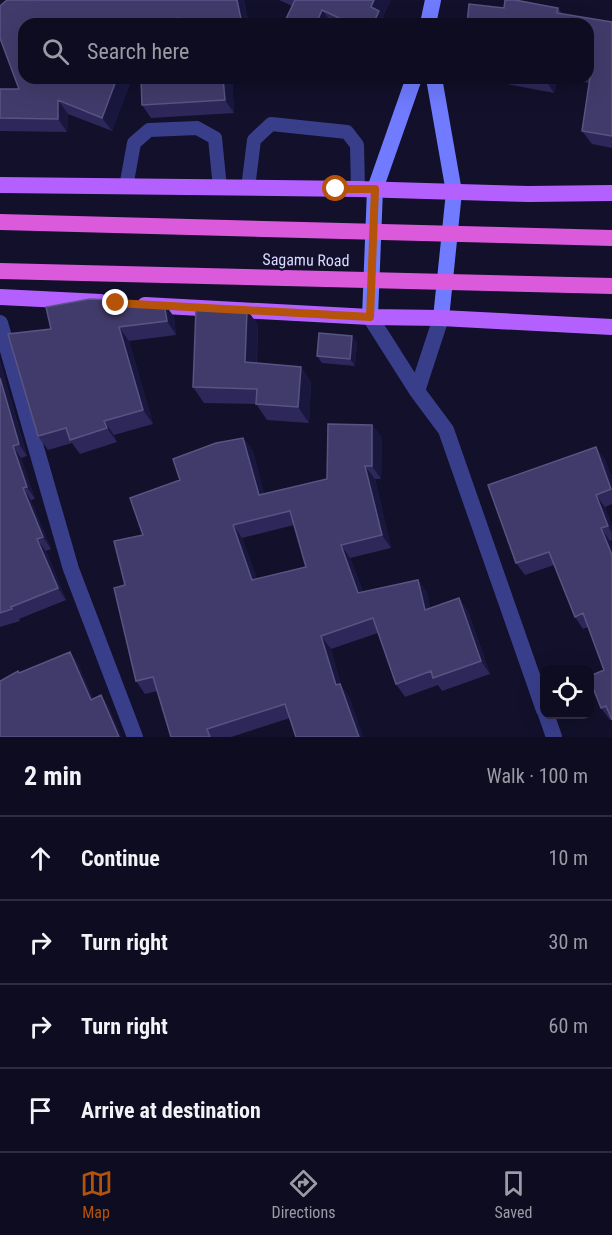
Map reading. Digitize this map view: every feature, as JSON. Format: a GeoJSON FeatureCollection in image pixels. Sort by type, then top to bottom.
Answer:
{"type":"FeatureCollection","features":[{"type":"Feature","properties":{"kind":"highway","name":"Sagamu Road"},"geometry":{"type":"LineString","coordinates":[[0,222],[612,238]]}},
{"type":"Feature","properties":{"kind":"highway","name":"Sagamu Road"},"geometry":{"type":"LineString","coordinates":[[0,271],[612,286]]}},
{"type":"Feature","properties":{"kind":"main road"},"geometry":{"type":"LineString","coordinates":[[429,18],[433,0]]}},
{"type":"Feature","properties":{"kind":"main road"},"geometry":{"type":"LineString","coordinates":[[370,317],[367,189],[411,84]]}},
{"type":"Feature","properties":{"kind":"main road"},"geometry":{"type":"LineString","coordinates":[[435,84],[454,192],[441,318]]}},
{"type":"Feature","properties":{"kind":"main road"},"geometry":{"type":"LineString","coordinates":[[0,185],[367,189],[529,194],[612,193]]}},
{"type":"Feature","properties":{"kind":"main road"},"geometry":{"type":"LineString","coordinates":[[0,297],[370,317],[441,318],[612,327]]}},
{"type":"Feature","properties":{"kind":"street"},"geometry":{"type":"LineString","coordinates":[[370,317],[417,391],[446,430],[540,699]]}},
{"type":"Feature","properties":{"kind":"street"},"geometry":{"type":"LineString","coordinates":[[417,391],[441,318]]}},
{"type":"Feature","properties":{"kind":"street"},"geometry":{"type":"LineString","coordinates":[[0,323],[71,569],[135,737]]}},
{"type":"Feature","properties":{"kind":"street"},"geometry":{"type":"LineString","coordinates":[[548,719],[554,737]]}},
{"type":"Feature","properties":{"kind":"lane"},"geometry":{"type":"LineString","coordinates":[[248,188],[254,140],[271,124],[347,132],[357,145],[367,189]]}},
{"type":"Feature","properties":{"kind":"lane"},"geometry":{"type":"LineString","coordinates":[[126,187],[134,142],[149,130],[197,128],[215,138],[220,188]]}},
{"type":"Feature","properties":{"kind":"building"},"geometry":{"type":"Polygon","coordinates":[[[7,0],[237,0],[241,18],[18,18],[18,84],[115,84],[102,118],[58,100],[58,119],[0,118],[0,89],[19,89],[0,38],[0,6],[7,0]]]}},
{"type":"Feature","properties":{"kind":"building"},"geometry":{"type":"Polygon","coordinates":[[[295,0],[374,0],[371,7],[379,11],[376,18],[339,18],[322,10],[319,18],[286,18],[295,0]]]}},
{"type":"Feature","properties":{"kind":"building"},"geometry":{"type":"Polygon","coordinates":[[[505,0],[515,0],[558,8],[557,13],[588,18],[468,18],[469,4],[504,8],[505,0]]]}},
{"type":"Feature","properties":{"kind":"building"},"geometry":{"type":"Polygon","coordinates":[[[594,19],[612,22],[612,136],[582,131],[589,84],[594,84],[594,19]]]}},
{"type":"Feature","properties":{"kind":"building"},"geometry":{"type":"Polygon","coordinates":[[[141,84],[224,84],[225,100],[142,105],[141,84]]]}},
{"type":"Feature","properties":{"kind":"building"},"geometry":{"type":"Polygon","coordinates":[[[90,299],[164,303],[167,321],[119,327],[143,410],[104,421],[107,428],[70,440],[66,428],[38,436],[8,334],[51,329],[46,307],[90,299]]]}},
{"type":"Feature","properties":{"kind":"building"},"geometry":{"type":"Polygon","coordinates":[[[196,308],[247,310],[245,362],[301,367],[298,407],[256,404],[257,389],[193,387],[196,308]]]}},
{"type":"Feature","properties":{"kind":"building"},"geometry":{"type":"Polygon","coordinates":[[[319,333],[352,336],[350,359],[317,356],[319,333]]]}},
{"type":"Feature","properties":{"kind":"building"},"geometry":{"type":"Polygon","coordinates":[[[0,378],[19,444],[13,446],[27,487],[23,488],[43,537],[37,539],[58,588],[0,613],[0,378]]]}},
{"type":"Feature","properties":{"kind":"building"},"geometry":{"type":"Polygon","coordinates":[[[328,424],[372,425],[372,466],[365,466],[382,535],[341,545],[358,593],[418,580],[425,610],[459,598],[481,661],[433,678],[431,671],[396,684],[373,618],[321,636],[336,685],[340,684],[359,737],[296,737],[285,704],[207,729],[210,737],[171,737],[153,677],[136,681],[114,588],[125,585],[114,541],[143,535],[130,498],[180,480],[173,459],[216,443],[243,438],[259,495],[327,479],[328,424]],[[290,511],[233,525],[252,580],[306,567],[290,511]]]}},
{"type":"Feature","properties":{"kind":"building"},"geometry":{"type":"Polygon","coordinates":[[[596,447],[611,489],[596,495],[608,526],[601,528],[612,555],[612,720],[606,706],[601,708],[594,690],[594,674],[604,670],[583,613],[575,617],[549,552],[516,563],[488,485],[596,447]]]}},
{"type":"Feature","properties":{"kind":"building"},"geometry":{"type":"Polygon","coordinates":[[[70,652],[91,700],[101,695],[119,737],[0,737],[0,681],[18,671],[19,673],[70,652]]]}},
{"type":"Feature","properties":{"kind":"route"},"geometry":{"type":"LineString","coordinates":[[116,303],[370,317],[375,189],[336,189]]}}]}
